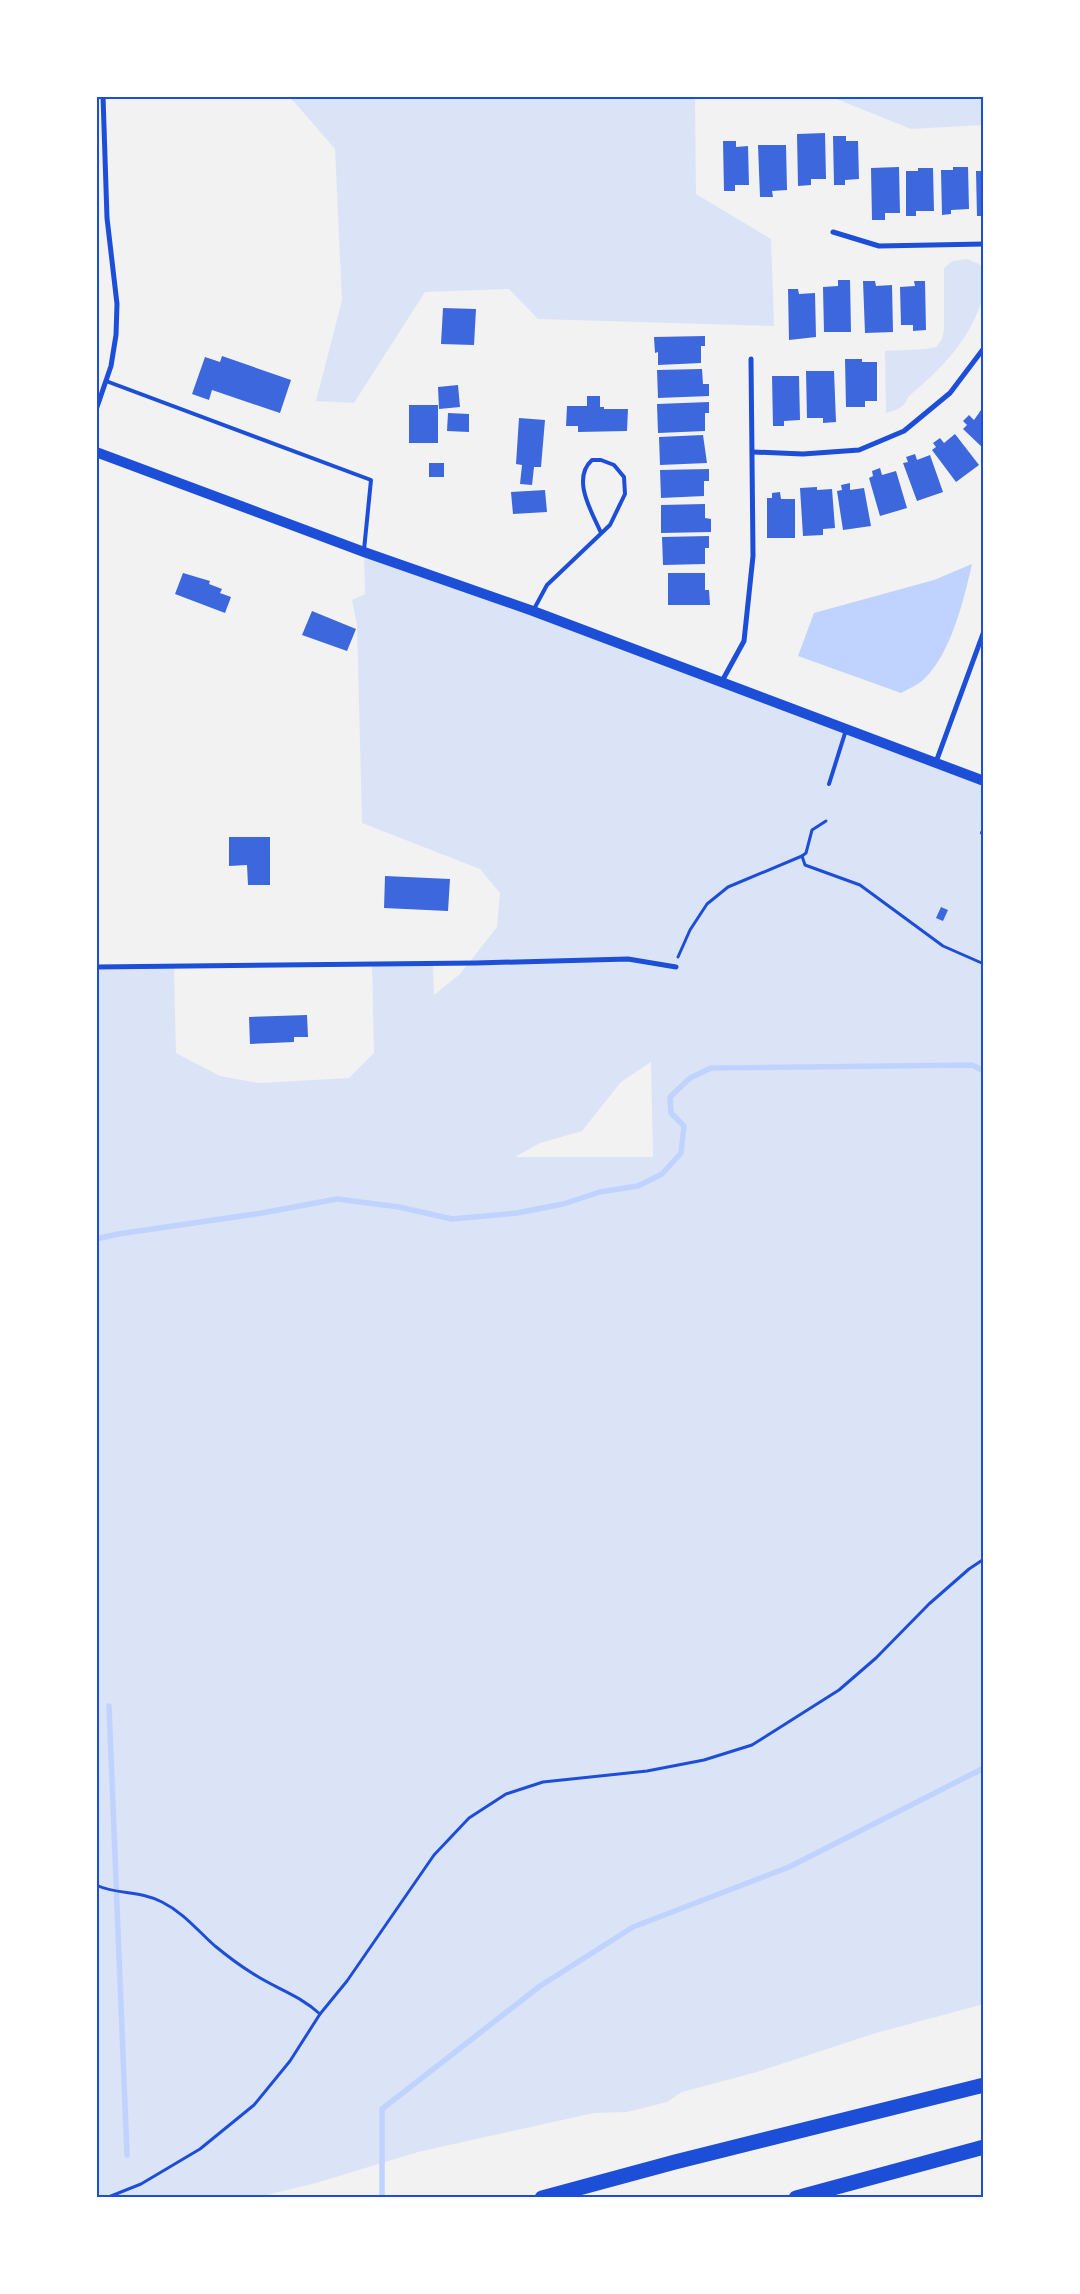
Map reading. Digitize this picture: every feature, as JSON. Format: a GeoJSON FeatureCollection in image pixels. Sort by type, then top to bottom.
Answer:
{"type":"FeatureCollection","features":[{"type":"Feature","properties":{"kind":"highway"},"geometry":{"type":"LineString","coordinates":[[542,2198],[675,2162],[984,2085]]}},
{"type":"Feature","properties":{"kind":"highway"},"geometry":{"type":"LineString","coordinates":[[796,2198],[984,2147]]}},
{"type":"Feature","properties":{"kind":"main road"},"geometry":{"type":"LineString","coordinates":[[96,452],[364,552],[533,611],[984,781]]}},
{"type":"Feature","properties":{"kind":"street"},"geometry":{"type":"LineString","coordinates":[[96,410],[106,381],[116,336],[117,304],[107,218],[103,96]]}},
{"type":"Feature","properties":{"kind":"street"},"geometry":{"type":"LineString","coordinates":[[833,232],[879,246],[984,244]]}},
{"type":"Feature","properties":{"kind":"street"},"geometry":{"type":"LineString","coordinates":[[753,452],[803,454],[859,450],[904,430],[950,393],[984,348]]}},
{"type":"Feature","properties":{"kind":"street"},"geometry":{"type":"LineString","coordinates":[[721,683],[744,640],[753,556],[752,359]]}},
{"type":"Feature","properties":{"kind":"street"},"geometry":{"type":"LineString","coordinates":[[936,762],[984,631]]}},
{"type":"Feature","properties":{"kind":"street"},"geometry":{"type":"LineString","coordinates":[[96,967],[476,963],[628,959],[676,967]]}},
{"type":"Feature","properties":{"kind":"lane"},"geometry":{"type":"LineString","coordinates":[[106,381],[371,480],[364,552]]}},
{"type":"Feature","properties":{"kind":"lane"},"geometry":{"type":"LineString","coordinates":[[533,611],[547,584],[601,533],[617,512],[625,494],[624,477],[614,465],[601,460],[592,460],[585,467],[582,477],[586,496],[601,533]]}},
{"type":"Feature","properties":{"kind":"lane"},"geometry":{"type":"LineString","coordinates":[[829,784],[846,730]]}},
{"type":"Feature","properties":{"kind":"path"},"geometry":{"type":"LineString","coordinates":[[676,967],[690,930],[707,904],[728,887],[802,856],[806,852],[812,830],[826,821]]}},
{"type":"Feature","properties":{"kind":"path"},"geometry":{"type":"LineString","coordinates":[[802,856],[805,865],[860,885],[943,946],[984,964]]}},
{"type":"Feature","properties":{"kind":"path"},"geometry":{"type":"LineString","coordinates":[[106,2198],[153,2178],[200,2149],[237,2120],[272,2084],[320,2014],[347,1981],[434,1855],[469,1818],[488,1804],[506,1794],[543,1782],[647,1771],[704,1760],[752,1744],[839,1690],[876,1658],[929,1604],[969,1569],[984,1559]]}},
{"type":"Feature","properties":{"kind":"path"},"geometry":{"type":"LineString","coordinates":[[96,1885],[103,1888],[137,1892],[163,1902],[184,1914],[214,1945],[236,1962],[266,1981],[306,2001],[320,2014]]}},
{"type":"Feature","properties":{"kind":"shaded area"},"geometry":{"type":"Polygon","coordinates":[[[289,96],[695,96],[696,194],[771,239],[774,326],[538,319],[509,289],[425,292],[354,403],[316,401],[342,300],[335,149],[289,96]]]}},
{"type":"Feature","properties":{"kind":"shaded area"},"geometry":{"type":"Polygon","coordinates":[[[829,96],[984,96],[984,125],[911,129],[829,96]]]}},
{"type":"Feature","properties":{"kind":"shaded area"},"geometry":{"type":"Polygon","coordinates":[[[967,259],[979,264],[984,270],[983,297],[970,328],[953,353],[908,397],[907,401],[897,410],[886,413],[885,351],[936,347],[942,339],[944,329],[944,268],[953,261],[967,259]]]}},
{"type":"Feature","properties":{"kind":"shaded area"},"geometry":{"type":"Polygon","coordinates":[[[364,552],[984,781],[984,2004],[876,2033],[757,2072],[682,2092],[667,2102],[627,2112],[594,2113],[418,2152],[316,2183],[254,2198],[96,2198],[96,967],[174,966],[176,1053],[220,1076],[259,1083],[349,1078],[374,1053],[372,964],[433,963],[434,995],[460,974],[497,927],[500,893],[480,869],[362,823],[357,625],[352,600],[365,594],[364,552]],[[651,1062],[621,1082],[582,1131],[540,1143],[515,1157],[653,1157],[651,1062]]]}},
{"type":"Feature","properties":{"kind":"water"},"geometry":{"type":"Polygon","coordinates":[[[972,564],[955,625],[942,655],[924,679],[901,693],[798,656],[814,613],[934,580],[972,564]]]}},
{"type":"Feature","properties":{"kind":"building"},"geometry":{"type":"Polygon","coordinates":[[[825,133],[826,179],[811,179],[811,185],[798,186],[797,134],[825,133]]]}},
{"type":"Feature","properties":{"kind":"building"},"geometry":{"type":"Polygon","coordinates":[[[833,136],[846,136],[846,141],[858,141],[859,179],[845,180],[845,185],[834,185],[833,136]]]}},
{"type":"Feature","properties":{"kind":"building"},"geometry":{"type":"Polygon","coordinates":[[[723,141],[736,141],[736,147],[748,146],[749,185],[735,185],[735,191],[724,191],[723,141]]]}},
{"type":"Feature","properties":{"kind":"building"},"geometry":{"type":"Polygon","coordinates":[[[758,145],[786,145],[787,190],[772,191],[773,197],[760,197],[758,145]]]}},
{"type":"Feature","properties":{"kind":"building"},"geometry":{"type":"Polygon","coordinates":[[[899,167],[900,213],[885,213],[885,220],[872,220],[871,168],[899,167]]]}},
{"type":"Feature","properties":{"kind":"building"},"geometry":{"type":"Polygon","coordinates":[[[953,167],[968,167],[969,209],[951,210],[951,214],[942,215],[941,170],[953,170],[953,167]]]}},
{"type":"Feature","properties":{"kind":"building"},"geometry":{"type":"Polygon","coordinates":[[[918,168],[933,168],[934,211],[916,211],[916,216],[906,216],[906,171],[918,171],[918,168]]]}},
{"type":"Feature","properties":{"kind":"building"},"geometry":{"type":"Polygon","coordinates":[[[976,171],[984,171],[984,216],[977,216],[976,171]]]}},
{"type":"Feature","properties":{"kind":"building"},"geometry":{"type":"Polygon","coordinates":[[[838,280],[850,280],[851,332],[824,332],[823,287],[838,286],[838,280]]]}},
{"type":"Feature","properties":{"kind":"building"},"geometry":{"type":"Polygon","coordinates":[[[863,281],[875,281],[876,286],[892,285],[893,332],[865,333],[863,281]]]}},
{"type":"Feature","properties":{"kind":"building"},"geometry":{"type":"Polygon","coordinates":[[[914,281],[925,281],[926,330],[913,331],[913,325],[901,325],[900,287],[915,286],[914,281]]]}},
{"type":"Feature","properties":{"kind":"building"},"geometry":{"type":"Polygon","coordinates":[[[788,289],[798,289],[799,294],[815,293],[816,337],[789,340],[788,289]]]}},
{"type":"Feature","properties":{"kind":"building"},"geometry":{"type":"Polygon","coordinates":[[[443,308],[476,309],[474,345],[441,344],[443,308]]]}},
{"type":"Feature","properties":{"kind":"building"},"geometry":{"type":"Polygon","coordinates":[[[705,336],[705,346],[701,346],[701,363],[658,365],[658,352],[655,353],[654,337],[705,336]]]}},
{"type":"Feature","properties":{"kind":"building"},"geometry":{"type":"Polygon","coordinates":[[[222,356],[291,380],[280,413],[212,390],[209,400],[192,394],[205,357],[220,362],[222,356]]]}},
{"type":"Feature","properties":{"kind":"building"},"geometry":{"type":"Polygon","coordinates":[[[845,359],[862,359],[862,362],[877,362],[877,401],[865,401],[865,407],[846,407],[845,359]]]}},
{"type":"Feature","properties":{"kind":"building"},"geometry":{"type":"Polygon","coordinates":[[[702,369],[703,384],[709,384],[709,396],[658,398],[657,370],[702,369]]]}},
{"type":"Feature","properties":{"kind":"building"},"geometry":{"type":"Polygon","coordinates":[[[806,371],[834,371],[836,422],[823,423],[823,418],[807,418],[806,371]]]}},
{"type":"Feature","properties":{"kind":"building"},"geometry":{"type":"Polygon","coordinates":[[[772,376],[799,376],[800,420],[784,421],[784,426],[773,426],[772,376]]]}},
{"type":"Feature","properties":{"kind":"building"},"geometry":{"type":"Polygon","coordinates":[[[458,385],[460,407],[439,409],[438,387],[458,385]]]}},
{"type":"Feature","properties":{"kind":"building"},"geometry":{"type":"Polygon","coordinates":[[[587,396],[600,396],[600,407],[604,407],[604,409],[628,409],[627,431],[578,432],[578,426],[566,426],[567,406],[587,406],[587,396]]]}},
{"type":"Feature","properties":{"kind":"building"},"geometry":{"type":"Polygon","coordinates":[[[709,402],[709,413],[705,413],[705,431],[658,433],[657,404],[709,402]]]}},
{"type":"Feature","properties":{"kind":"building"},"geometry":{"type":"Polygon","coordinates":[[[409,405],[438,405],[438,443],[409,443],[409,405]]]}},
{"type":"Feature","properties":{"kind":"building"},"geometry":{"type":"Polygon","coordinates":[[[981,410],[984,413],[984,449],[963,429],[967,425],[963,421],[969,415],[974,420],[981,410]]]}},
{"type":"Feature","properties":{"kind":"building"},"geometry":{"type":"Polygon","coordinates":[[[448,413],[469,414],[469,432],[447,431],[448,413]]]}},
{"type":"Feature","properties":{"kind":"building"},"geometry":{"type":"Polygon","coordinates":[[[519,418],[545,420],[541,467],[534,467],[532,485],[520,484],[522,465],[516,464],[519,418]]]}},
{"type":"Feature","properties":{"kind":"building"},"geometry":{"type":"Polygon","coordinates":[[[955,434],[979,465],[956,482],[932,450],[936,447],[933,443],[940,438],[944,443],[955,434]]]}},
{"type":"Feature","properties":{"kind":"building"},"geometry":{"type":"Polygon","coordinates":[[[703,435],[707,463],[660,465],[659,437],[703,435]]]}},
{"type":"Feature","properties":{"kind":"building"},"geometry":{"type":"Polygon","coordinates":[[[915,454],[917,460],[930,455],[943,492],[917,501],[903,463],[908,462],[906,457],[915,454]]]}},
{"type":"Feature","properties":{"kind":"building"},"geometry":{"type":"Polygon","coordinates":[[[429,463],[444,463],[444,477],[429,477],[429,463]]]}},
{"type":"Feature","properties":{"kind":"building"},"geometry":{"type":"Polygon","coordinates":[[[880,468],[882,475],[896,471],[907,508],[880,516],[869,478],[873,476],[872,471],[880,468]]]}},
{"type":"Feature","properties":{"kind":"building"},"geometry":{"type":"Polygon","coordinates":[[[709,469],[709,481],[704,481],[704,496],[661,498],[660,470],[709,469]]]}},
{"type":"Feature","properties":{"kind":"building"},"geometry":{"type":"Polygon","coordinates":[[[850,483],[850,490],[864,488],[871,526],[843,530],[837,491],[842,490],[841,485],[850,483]]]}},
{"type":"Feature","properties":{"kind":"building"},"geometry":{"type":"Polygon","coordinates":[[[817,487],[817,490],[832,489],[835,528],[823,529],[823,535],[803,536],[800,488],[817,487]]]}},
{"type":"Feature","properties":{"kind":"building"},"geometry":{"type":"Polygon","coordinates":[[[545,490],[547,512],[513,514],[511,492],[545,490]]]}},
{"type":"Feature","properties":{"kind":"building"},"geometry":{"type":"Polygon","coordinates":[[[780,492],[781,499],[795,499],[795,538],[767,538],[767,498],[772,498],[772,493],[780,492]]]}},
{"type":"Feature","properties":{"kind":"building"},"geometry":{"type":"Polygon","coordinates":[[[705,504],[705,518],[711,519],[711,532],[661,533],[661,505],[705,504]]]}},
{"type":"Feature","properties":{"kind":"building"},"geometry":{"type":"Polygon","coordinates":[[[709,536],[709,548],[705,548],[705,564],[663,565],[662,537],[709,536]]]}},
{"type":"Feature","properties":{"kind":"building"},"geometry":{"type":"Polygon","coordinates":[[[183,573],[210,581],[209,584],[222,589],[220,593],[231,597],[225,613],[175,594],[183,573]]]}},
{"type":"Feature","properties":{"kind":"building"},"geometry":{"type":"Polygon","coordinates":[[[668,573],[705,573],[705,590],[709,590],[710,605],[668,605],[668,573]]]}},
{"type":"Feature","properties":{"kind":"building"},"geometry":{"type":"Polygon","coordinates":[[[312,611],[356,629],[347,651],[302,635],[312,611]]]}},
{"type":"Feature","properties":{"kind":"building"},"geometry":{"type":"Polygon","coordinates":[[[229,837],[270,837],[270,885],[248,885],[247,865],[229,866],[229,837]]]}},
{"type":"Feature","properties":{"kind":"building"},"geometry":{"type":"Polygon","coordinates":[[[385,876],[450,879],[448,911],[384,908],[385,876]]]}},
{"type":"Feature","properties":{"kind":"building"},"geometry":{"type":"Polygon","coordinates":[[[941,907],[948,910],[943,921],[936,918],[941,907]]]}},
{"type":"Feature","properties":{"kind":"building"},"geometry":{"type":"Polygon","coordinates":[[[307,1015],[308,1037],[294,1037],[294,1042],[250,1044],[249,1017],[307,1015]]]}},
{"type":"Feature","properties":{"kind":"waterway"},"geometry":{"type":"LineString","coordinates":[[96,1239],[118,1234],[262,1213],[337,1199],[399,1207],[452,1219],[517,1213],[563,1204],[600,1192],[638,1186],[662,1174],[681,1153],[684,1126],[671,1113],[670,1097],[690,1078],[711,1068],[972,1065],[984,1071]]}},
{"type":"Feature","properties":{"kind":"waterway"},"geometry":{"type":"LineString","coordinates":[[109,1706],[127,2155]]}},
{"type":"Feature","properties":{"kind":"waterway"},"geometry":{"type":"LineString","coordinates":[[382,2198],[382,2109],[540,1986],[633,1927],[789,1867],[984,1768]]}}]}
